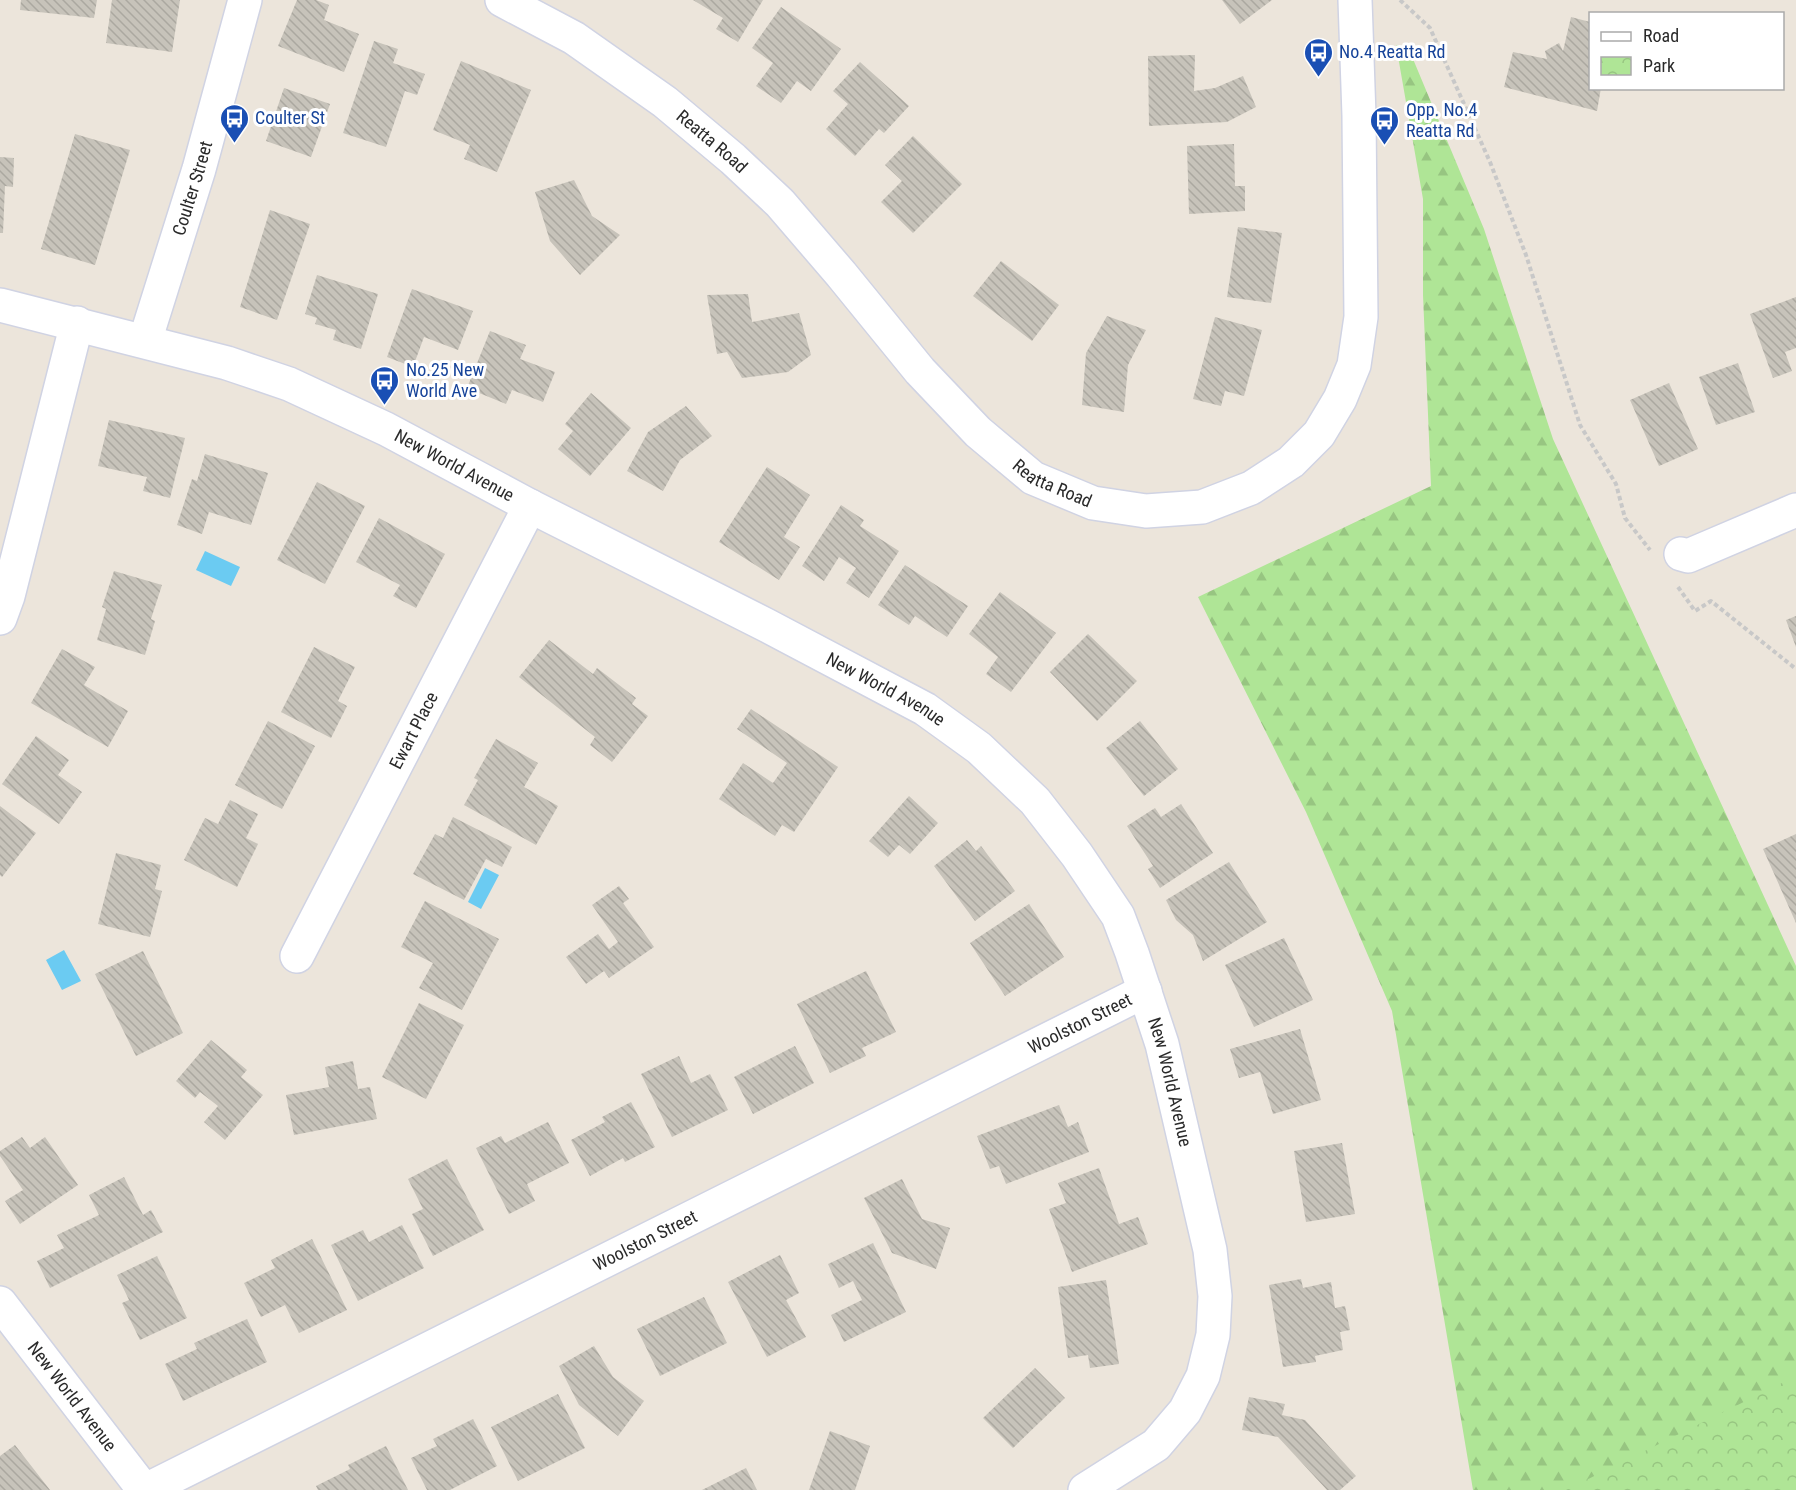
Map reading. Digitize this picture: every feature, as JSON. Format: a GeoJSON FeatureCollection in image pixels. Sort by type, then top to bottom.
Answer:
{"type":"FeatureCollection","features":[{"type":"Feature","properties":{"kind":"street","name":"Coulter Street"},"geometry":{"type":"LineString","coordinates":[[145,341],[198,169],[245,0]]}},
{"type":"Feature","properties":{"kind":"street","name":"Reatta Road"},"geometry":{"type":"LineString","coordinates":[[502,0],[574,38],[666,102],[733,159],[780,203],[920,371],[978,432],[1033,478],[1093,503],[1146,511],[1202,507],[1251,488],[1291,462],[1319,434],[1340,399],[1354,365],[1361,317],[1359,116],[1355,0]]}},
{"type":"Feature","properties":{"kind":"street","name":"New World Avenue"},"geometry":{"type":"LineString","coordinates":[[0,305],[227,363],[289,384],[386,429],[530,506],[766,625],[924,709],[979,748],[1035,801],[1077,855],[1118,916],[1145,990],[1162,1044],[1210,1250],[1215,1296],[1212,1335],[1203,1376],[1185,1411],[1155,1445],[1085,1490]]}},
{"type":"Feature","properties":{"kind":"street"},"geometry":{"type":"LineString","coordinates":[[0,618],[8,596],[77,323]]}},
{"type":"Feature","properties":{"kind":"street","name":"Ewart Place"},"geometry":{"type":"LineString","coordinates":[[297,956],[530,506]]}},
{"type":"Feature","properties":{"kind":"street"},"geometry":{"type":"LineString","coordinates":[[1670,564],[1796,510]]}},
{"type":"Feature","properties":{"kind":"street","name":"Woolston Street"},"geometry":{"type":"LineString","coordinates":[[145,1490],[1145,990]]}},
{"type":"Feature","properties":{"kind":"street","name":"New World Avenue"},"geometry":{"type":"LineString","coordinates":[[0,1303],[145,1490]]}},
{"type":"Feature","properties":{"kind":"path"},"geometry":{"type":"LineString","coordinates":[[1400,0],[1430,27],[1490,162],[1526,255],[1580,425],[1616,484],[1625,518],[1670,564],[1695,611],[1711,601],[1796,669]]}},
{"type":"Feature","properties":{"kind":"green space"},"geometry":{"type":"Polygon","coordinates":[[[1396,45],[1408,47],[1484,229],[1553,439],[1796,966],[1796,1490],[1473,1490],[1392,1011],[1306,812],[1198,597],[1431,486],[1423,295],[1423,199],[1396,45]]]}},
{"type":"Feature","properties":{"kind":"green space"},"geometry":{"type":"Polygon","coordinates":[[[1796,1376],[1796,1490],[1566,1490],[1796,1376]]]}},
{"type":"Feature","properties":{"kind":"water"},"geometry":{"type":"Polygon","coordinates":[[[205,551],[240,567],[231,586],[196,570],[205,551]]]}},
{"type":"Feature","properties":{"kind":"water"},"geometry":{"type":"Polygon","coordinates":[[[485,868],[499,875],[481,909],[468,902],[485,868]]]}},
{"type":"Feature","properties":{"kind":"water"},"geometry":{"type":"Polygon","coordinates":[[[64,950],[81,981],[62,990],[46,960],[64,950]]]}},
{"type":"Feature","properties":{"kind":"building"},"geometry":{"type":"Polygon","coordinates":[[[21,0],[97,0],[94,18],[20,10],[21,0]]]}},
{"type":"Feature","properties":{"kind":"building"},"geometry":{"type":"Polygon","coordinates":[[[112,0],[180,0],[172,52],[106,43],[112,0]]]}},
{"type":"Feature","properties":{"kind":"building"},"geometry":{"type":"Polygon","coordinates":[[[297,0],[316,0],[329,5],[324,20],[359,34],[344,72],[278,46],[297,0]]]}},
{"type":"Feature","properties":{"kind":"building"},"geometry":{"type":"Polygon","coordinates":[[[693,0],[763,0],[738,42],[716,29],[723,18],[693,0]]]}},
{"type":"Feature","properties":{"kind":"building"},"geometry":{"type":"Polygon","coordinates":[[[1222,0],[1272,0],[1240,24],[1222,0]]]}},
{"type":"Feature","properties":{"kind":"building"},"geometry":{"type":"Polygon","coordinates":[[[781,7],[841,49],[811,91],[797,81],[781,103],[756,86],[773,63],[752,48],[781,7]]]}},
{"type":"Feature","properties":{"kind":"building"},"geometry":{"type":"Polygon","coordinates":[[[1571,17],[1589,22],[1589,90],[1601,90],[1597,111],[1504,87],[1513,52],[1547,59],[1545,51],[1559,43],[1563,51],[1571,17]]]}},
{"type":"Feature","properties":{"kind":"building"},"geometry":{"type":"Polygon","coordinates":[[[374,41],[398,49],[393,63],[425,74],[417,95],[405,91],[386,147],[343,133],[374,41]]]}},
{"type":"Feature","properties":{"kind":"building"},"geometry":{"type":"Polygon","coordinates":[[[1195,55],[1194,91],[1215,88],[1243,76],[1256,107],[1227,122],[1149,126],[1148,56],[1195,55]]]}},
{"type":"Feature","properties":{"kind":"building"},"geometry":{"type":"Polygon","coordinates":[[[461,61],[531,90],[497,172],[464,159],[470,145],[433,130],[461,61]]]}},
{"type":"Feature","properties":{"kind":"building"},"geometry":{"type":"Polygon","coordinates":[[[860,62],[909,106],[884,133],[879,129],[855,156],[826,129],[848,104],[833,91],[860,62]]]}},
{"type":"Feature","properties":{"kind":"building"},"geometry":{"type":"Polygon","coordinates":[[[284,88],[330,104],[311,157],[266,141],[284,88]]]}},
{"type":"Feature","properties":{"kind":"building"},"geometry":{"type":"Polygon","coordinates":[[[75,134],[130,150],[95,265],[41,249],[75,134]]]}},
{"type":"Feature","properties":{"kind":"building"},"geometry":{"type":"Polygon","coordinates":[[[913,136],[962,184],[913,233],[881,202],[902,181],[885,165],[913,136]]]}},
{"type":"Feature","properties":{"kind":"building"},"geometry":{"type":"Polygon","coordinates":[[[1234,144],[1235,186],[1245,186],[1245,211],[1189,214],[1187,146],[1234,144]]]}},
{"type":"Feature","properties":{"kind":"building"},"geometry":{"type":"Polygon","coordinates":[[[0,157],[14,158],[13,187],[5,186],[3,233],[0,233],[0,157]]]}},
{"type":"Feature","properties":{"kind":"building"},"geometry":{"type":"Polygon","coordinates":[[[574,180],[592,216],[620,235],[580,275],[550,241],[535,192],[574,180]]]}},
{"type":"Feature","properties":{"kind":"building"},"geometry":{"type":"Polygon","coordinates":[[[270,210],[310,224],[277,320],[240,307],[270,210]]]}},
{"type":"Feature","properties":{"kind":"building"},"geometry":{"type":"Polygon","coordinates":[[[1238,227],[1282,233],[1271,303],[1227,297],[1238,227]]]}},
{"type":"Feature","properties":{"kind":"building"},"geometry":{"type":"Polygon","coordinates":[[[1001,261],[1059,305],[1032,341],[973,296],[1001,261]]]}},
{"type":"Feature","properties":{"kind":"building"},"geometry":{"type":"Polygon","coordinates":[[[317,275],[378,294],[361,349],[333,340],[336,330],[315,324],[317,318],[305,314],[317,275]]]}},
{"type":"Feature","properties":{"kind":"building"},"geometry":{"type":"Polygon","coordinates":[[[412,289],[473,311],[458,350],[424,337],[413,367],[387,357],[412,289]]]}},
{"type":"Feature","properties":{"kind":"building"},"geometry":{"type":"Polygon","coordinates":[[[748,294],[752,322],[799,313],[811,355],[788,372],[742,378],[727,352],[717,354],[707,295],[748,294]]]}},
{"type":"Feature","properties":{"kind":"building"},"geometry":{"type":"Polygon","coordinates":[[[1796,297],[1796,348],[1785,352],[1792,371],[1773,378],[1750,314],[1796,297]]]}},
{"type":"Feature","properties":{"kind":"building"},"geometry":{"type":"Polygon","coordinates":[[[1107,316],[1146,330],[1128,365],[1124,412],[1082,405],[1086,353],[1107,316]]]}},
{"type":"Feature","properties":{"kind":"building"},"geometry":{"type":"Polygon","coordinates":[[[1215,317],[1262,330],[1244,396],[1225,391],[1221,406],[1193,399],[1215,317]]]}},
{"type":"Feature","properties":{"kind":"building"},"geometry":{"type":"Polygon","coordinates":[[[490,331],[526,345],[520,359],[555,372],[543,402],[512,390],[506,404],[467,388],[490,331]]]}},
{"type":"Feature","properties":{"kind":"building"},"geometry":{"type":"Polygon","coordinates":[[[1738,363],[1755,412],[1716,425],[1699,377],[1738,363]]]}},
{"type":"Feature","properties":{"kind":"building"},"geometry":{"type":"Polygon","coordinates":[[[1669,383],[1698,449],[1659,466],[1630,400],[1669,383]]]}},
{"type":"Feature","properties":{"kind":"building"},"geometry":{"type":"Polygon","coordinates":[[[591,393],[631,428],[590,476],[558,449],[573,431],[565,424],[591,393]]]}},
{"type":"Feature","properties":{"kind":"building"},"geometry":{"type":"Polygon","coordinates":[[[686,406],[712,436],[680,460],[663,491],[627,471],[648,432],[686,406]]]}},
{"type":"Feature","properties":{"kind":"building"},"geometry":{"type":"Polygon","coordinates":[[[109,420],[185,438],[170,498],[143,491],[147,477],[98,466],[109,420]]]}},
{"type":"Feature","properties":{"kind":"building"},"geometry":{"type":"Polygon","coordinates":[[[205,454],[268,473],[251,525],[209,512],[202,534],[177,525],[192,479],[197,481],[205,454]]]}},
{"type":"Feature","properties":{"kind":"building"},"geometry":{"type":"Polygon","coordinates":[[[767,467],[810,495],[784,537],[800,547],[779,580],[719,542],[767,467]]]}},
{"type":"Feature","properties":{"kind":"building"},"geometry":{"type":"Polygon","coordinates":[[[317,482],[365,506],[325,584],[277,560],[317,482]]]}},
{"type":"Feature","properties":{"kind":"building"},"geometry":{"type":"Polygon","coordinates":[[[841,505],[864,520],[860,526],[899,551],[869,598],[846,583],[856,568],[839,557],[824,581],[802,566],[841,505]]]}},
{"type":"Feature","properties":{"kind":"building"},"geometry":{"type":"Polygon","coordinates":[[[379,518],[445,554],[416,608],[393,596],[400,585],[356,562],[379,518]]]}},
{"type":"Feature","properties":{"kind":"building"},"geometry":{"type":"Polygon","coordinates":[[[905,565],[968,606],[947,637],[915,616],[909,625],[878,605],[905,565]]]}},
{"type":"Feature","properties":{"kind":"building"},"geometry":{"type":"Polygon","coordinates":[[[114,571],[162,585],[151,619],[155,621],[145,655],[97,640],[106,609],[102,607],[114,571]]]}},
{"type":"Feature","properties":{"kind":"building"},"geometry":{"type":"Polygon","coordinates":[[[1000,592],[1056,633],[1011,692],[986,674],[998,657],[969,634],[1000,592]]]}},
{"type":"Feature","properties":{"kind":"building"},"geometry":{"type":"Polygon","coordinates":[[[1796,616],[1796,647],[1786,620],[1796,616]]]}},
{"type":"Feature","properties":{"kind":"building"},"geometry":{"type":"Polygon","coordinates":[[[1088,634],[1137,681],[1097,721],[1050,672],[1088,634]]]}},
{"type":"Feature","properties":{"kind":"building"},"geometry":{"type":"Polygon","coordinates":[[[549,640],[593,674],[597,668],[636,698],[632,704],[648,716],[612,762],[590,745],[595,737],[519,677],[549,640]]]}},
{"type":"Feature","properties":{"kind":"building"},"geometry":{"type":"Polygon","coordinates":[[[314,647],[355,667],[338,701],[347,706],[331,738],[281,712],[314,647]]]}},
{"type":"Feature","properties":{"kind":"building"},"geometry":{"type":"Polygon","coordinates":[[[62,649],[95,667],[84,685],[128,711],[108,747],[31,703],[62,649]]]}},
{"type":"Feature","properties":{"kind":"building"},"geometry":{"type":"Polygon","coordinates":[[[751,709],[838,767],[794,832],[782,825],[775,836],[719,799],[743,763],[773,783],[787,763],[737,729],[751,709]]]}},
{"type":"Feature","properties":{"kind":"building"},"geometry":{"type":"Polygon","coordinates":[[[268,721],[315,746],[282,809],[235,785],[268,721]]]}},
{"type":"Feature","properties":{"kind":"building"},"geometry":{"type":"Polygon","coordinates":[[[1140,721],[1178,769],[1144,796],[1106,748],[1140,721]]]}},
{"type":"Feature","properties":{"kind":"building"},"geometry":{"type":"Polygon","coordinates":[[[36,736],[69,760],[58,775],[82,792],[59,824],[2,784],[36,736]]]}},
{"type":"Feature","properties":{"kind":"building"},"geometry":{"type":"Polygon","coordinates":[[[496,739],[538,763],[524,787],[558,806],[536,845],[464,805],[478,780],[474,778],[496,739]]]}},
{"type":"Feature","properties":{"kind":"building"},"geometry":{"type":"Polygon","coordinates":[[[909,796],[938,823],[910,854],[899,845],[888,857],[869,841],[909,796]]]}},
{"type":"Feature","properties":{"kind":"building"},"geometry":{"type":"Polygon","coordinates":[[[230,800],[258,814],[246,838],[258,844],[237,887],[184,860],[205,818],[218,824],[230,800]]]}},
{"type":"Feature","properties":{"kind":"building"},"geometry":{"type":"Polygon","coordinates":[[[1181,804],[1213,853],[1160,888],[1148,869],[1153,866],[1127,826],[1155,808],[1161,817],[1181,804]]]}},
{"type":"Feature","properties":{"kind":"building"},"geometry":{"type":"Polygon","coordinates":[[[0,806],[36,833],[2,877],[0,875],[0,806]]]}},
{"type":"Feature","properties":{"kind":"building"},"geometry":{"type":"Polygon","coordinates":[[[453,817],[512,847],[502,867],[486,859],[464,900],[413,874],[435,834],[443,838],[453,817]]]}},
{"type":"Feature","properties":{"kind":"building"},"geometry":{"type":"Polygon","coordinates":[[[1796,834],[1796,923],[1763,849],[1796,834]]]}},
{"type":"Feature","properties":{"kind":"building"},"geometry":{"type":"Polygon","coordinates":[[[967,840],[976,851],[981,846],[1015,891],[975,921],[934,866],[967,840]]]}},
{"type":"Feature","properties":{"kind":"building"},"geometry":{"type":"Polygon","coordinates":[[[116,853],[161,865],[155,889],[162,891],[150,937],[98,924],[116,853]]]}},
{"type":"Feature","properties":{"kind":"building"},"geometry":{"type":"Polygon","coordinates":[[[1229,862],[1267,922],[1203,961],[1193,935],[1176,920],[1166,900],[1229,862]]]}},
{"type":"Feature","properties":{"kind":"building"},"geometry":{"type":"Polygon","coordinates":[[[619,886],[629,899],[623,903],[654,947],[609,978],[604,971],[586,984],[566,957],[598,934],[609,949],[618,942],[592,905],[619,886]]]}},
{"type":"Feature","properties":{"kind":"building"},"geometry":{"type":"Polygon","coordinates":[[[425,901],[499,939],[462,1010],[419,988],[433,963],[401,947],[425,901]]]}},
{"type":"Feature","properties":{"kind":"building"},"geometry":{"type":"Polygon","coordinates":[[[1029,904],[1064,957],[1005,996],[970,943],[1029,904]]]}},
{"type":"Feature","properties":{"kind":"building"},"geometry":{"type":"Polygon","coordinates":[[[1284,938],[1313,1000],[1254,1027],[1225,965],[1284,938]]]}},
{"type":"Feature","properties":{"kind":"building"},"geometry":{"type":"Polygon","coordinates":[[[143,951],[183,1033],[136,1056],[95,974],[143,951]]]}},
{"type":"Feature","properties":{"kind":"building"},"geometry":{"type":"Polygon","coordinates":[[[866,971],[896,1032],[862,1048],[866,1056],[830,1073],[797,1004],[866,971]]]}},
{"type":"Feature","properties":{"kind":"building"},"geometry":{"type":"Polygon","coordinates":[[[419,1003],[464,1025],[426,1099],[382,1077],[419,1003]]]}},
{"type":"Feature","properties":{"kind":"building"},"geometry":{"type":"Polygon","coordinates":[[[1300,1029],[1321,1100],[1273,1114],[1260,1072],[1239,1078],[1230,1049],[1300,1029]]]}},
{"type":"Feature","properties":{"kind":"building"},"geometry":{"type":"Polygon","coordinates":[[[211,1040],[247,1070],[241,1077],[263,1095],[225,1140],[204,1122],[218,1106],[200,1092],[195,1098],[176,1081],[211,1040]]]}},
{"type":"Feature","properties":{"kind":"building"},"geometry":{"type":"Polygon","coordinates":[[[795,1046],[814,1083],[753,1114],[734,1077],[795,1046]]]}},
{"type":"Feature","properties":{"kind":"building"},"geometry":{"type":"Polygon","coordinates":[[[679,1056],[691,1083],[710,1074],[728,1110],[672,1137],[641,1074],[679,1056]]]}},
{"type":"Feature","properties":{"kind":"building"},"geometry":{"type":"Polygon","coordinates":[[[353,1061],[358,1089],[370,1087],[377,1119],[294,1135],[286,1095],[329,1087],[325,1067],[353,1061]]]}},
{"type":"Feature","properties":{"kind":"building"},"geometry":{"type":"Polygon","coordinates":[[[631,1102],[655,1147],[625,1162],[623,1158],[590,1176],[571,1140],[605,1122],[602,1117],[631,1102]]]}},
{"type":"Feature","properties":{"kind":"building"},"geometry":{"type":"Polygon","coordinates":[[[1059,1105],[1068,1127],[1078,1122],[1089,1152],[1006,1184],[999,1166],[990,1169],[977,1136],[1059,1105]]]}},
{"type":"Feature","properties":{"kind":"building"},"geometry":{"type":"Polygon","coordinates":[[[548,1122],[569,1163],[527,1184],[535,1201],[509,1214],[476,1148],[501,1136],[505,1143],[548,1122]]]}},
{"type":"Feature","properties":{"kind":"building"},"geometry":{"type":"Polygon","coordinates":[[[22,1137],[30,1148],[45,1137],[78,1185],[20,1224],[5,1201],[23,1190],[0,1156],[0,1151],[22,1137]]]}},
{"type":"Feature","properties":{"kind":"building"},"geometry":{"type":"Polygon","coordinates":[[[1342,1143],[1355,1214],[1306,1222],[1294,1151],[1342,1143]]]}},
{"type":"Feature","properties":{"kind":"building"},"geometry":{"type":"Polygon","coordinates":[[[447,1159],[484,1230],[433,1256],[412,1214],[423,1209],[408,1179],[447,1159]]]}},
{"type":"Feature","properties":{"kind":"building"},"geometry":{"type":"Polygon","coordinates":[[[1099,1168],[1119,1224],[1138,1217],[1148,1244],[1072,1272],[1049,1209],[1066,1203],[1058,1183],[1099,1168]]]}},
{"type":"Feature","properties":{"kind":"building"},"geometry":{"type":"Polygon","coordinates":[[[124,1177],[143,1215],[151,1210],[163,1232],[50,1288],[37,1261],[64,1248],[57,1235],[99,1215],[89,1195],[124,1177]]]}},
{"type":"Feature","properties":{"kind":"building"},"geometry":{"type":"Polygon","coordinates":[[[902,1179],[922,1219],[950,1228],[936,1269],[892,1253],[864,1198],[902,1179]]]}},
{"type":"Feature","properties":{"kind":"building"},"geometry":{"type":"Polygon","coordinates":[[[402,1225],[424,1268],[358,1301],[331,1245],[363,1230],[369,1242],[402,1225]]]}},
{"type":"Feature","properties":{"kind":"building"},"geometry":{"type":"Polygon","coordinates":[[[312,1239],[347,1310],[299,1333],[285,1305],[261,1317],[244,1283],[275,1268],[271,1260],[312,1239]]]}},
{"type":"Feature","properties":{"kind":"building"},"geometry":{"type":"Polygon","coordinates":[[[873,1243],[906,1312],[844,1342],[831,1315],[862,1300],[853,1281],[839,1288],[828,1264],[873,1243]]]}},
{"type":"Feature","properties":{"kind":"building"},"geometry":{"type":"Polygon","coordinates":[[[780,1255],[799,1293],[786,1300],[806,1337],[767,1357],[728,1282],[780,1255]]]}},
{"type":"Feature","properties":{"kind":"building"},"geometry":{"type":"Polygon","coordinates":[[[157,1256],[187,1318],[140,1340],[122,1303],[129,1300],[117,1275],[157,1256]]]}},
{"type":"Feature","properties":{"kind":"building"},"geometry":{"type":"Polygon","coordinates":[[[1301,1279],[1303,1288],[1331,1282],[1335,1308],[1345,1306],[1350,1330],[1340,1332],[1343,1350],[1315,1356],[1316,1362],[1283,1367],[1269,1285],[1301,1279]]]}},
{"type":"Feature","properties":{"kind":"building"},"geometry":{"type":"Polygon","coordinates":[[[1106,1280],[1119,1364],[1090,1368],[1088,1355],[1068,1358],[1058,1287],[1106,1280]]]}},
{"type":"Feature","properties":{"kind":"building"},"geometry":{"type":"Polygon","coordinates":[[[704,1297],[727,1343],[660,1376],[637,1329],[704,1297]]]}},
{"type":"Feature","properties":{"kind":"building"},"geometry":{"type":"Polygon","coordinates":[[[247,1319],[267,1362],[183,1401],[165,1364],[197,1349],[194,1343],[247,1319]]]}},
{"type":"Feature","properties":{"kind":"building"},"geometry":{"type":"Polygon","coordinates":[[[594,1346],[613,1377],[644,1401],[618,1436],[579,1405],[559,1366],[594,1346]]]}},
{"type":"Feature","properties":{"kind":"building"},"geometry":{"type":"Polygon","coordinates":[[[1035,1368],[1065,1398],[1013,1448],[983,1418],[1035,1368]]]}},
{"type":"Feature","properties":{"kind":"building"},"geometry":{"type":"Polygon","coordinates":[[[558,1394],[585,1448],[518,1481],[491,1427],[558,1394]]]}},
{"type":"Feature","properties":{"kind":"building"},"geometry":{"type":"Polygon","coordinates":[[[1249,1397],[1285,1404],[1282,1415],[1305,1420],[1356,1476],[1340,1490],[1327,1490],[1278,1437],[1242,1430],[1249,1397]]]}},
{"type":"Feature","properties":{"kind":"building"},"geometry":{"type":"Polygon","coordinates":[[[473,1419],[497,1466],[450,1490],[427,1490],[411,1458],[437,1446],[433,1439],[473,1419]]]}},
{"type":"Feature","properties":{"kind":"building"},"geometry":{"type":"Polygon","coordinates":[[[830,1431],[870,1446],[855,1490],[809,1490],[830,1431]]]}},
{"type":"Feature","properties":{"kind":"building"},"geometry":{"type":"Polygon","coordinates":[[[15,1445],[50,1490],[0,1490],[0,1456],[15,1445]]]}},
{"type":"Feature","properties":{"kind":"building"},"geometry":{"type":"Polygon","coordinates":[[[386,1446],[408,1490],[318,1490],[316,1486],[350,1469],[348,1465],[386,1446]]]}},
{"type":"Feature","properties":{"kind":"building"},"geometry":{"type":"Polygon","coordinates":[[[746,1468],[757,1490],[702,1490],[746,1468]]]}},
{"type":"Feature","properties":{"kind":"place","name":"No.4 Reatta Rd"},"geometry":{"type":"Point","coordinates":[1318,78]}},
{"type":"Feature","properties":{"kind":"place","name":"Coulter St"},"geometry":{"type":"Point","coordinates":[234,144]}},
{"type":"Feature","properties":{"kind":"place","name":"Opp. No.4 Reatta Rd"},"geometry":{"type":"Point","coordinates":[1385,146]}},
{"type":"Feature","properties":{"kind":"place","name":"No.25 New World Ave"},"geometry":{"type":"Point","coordinates":[385,406]}}]}
